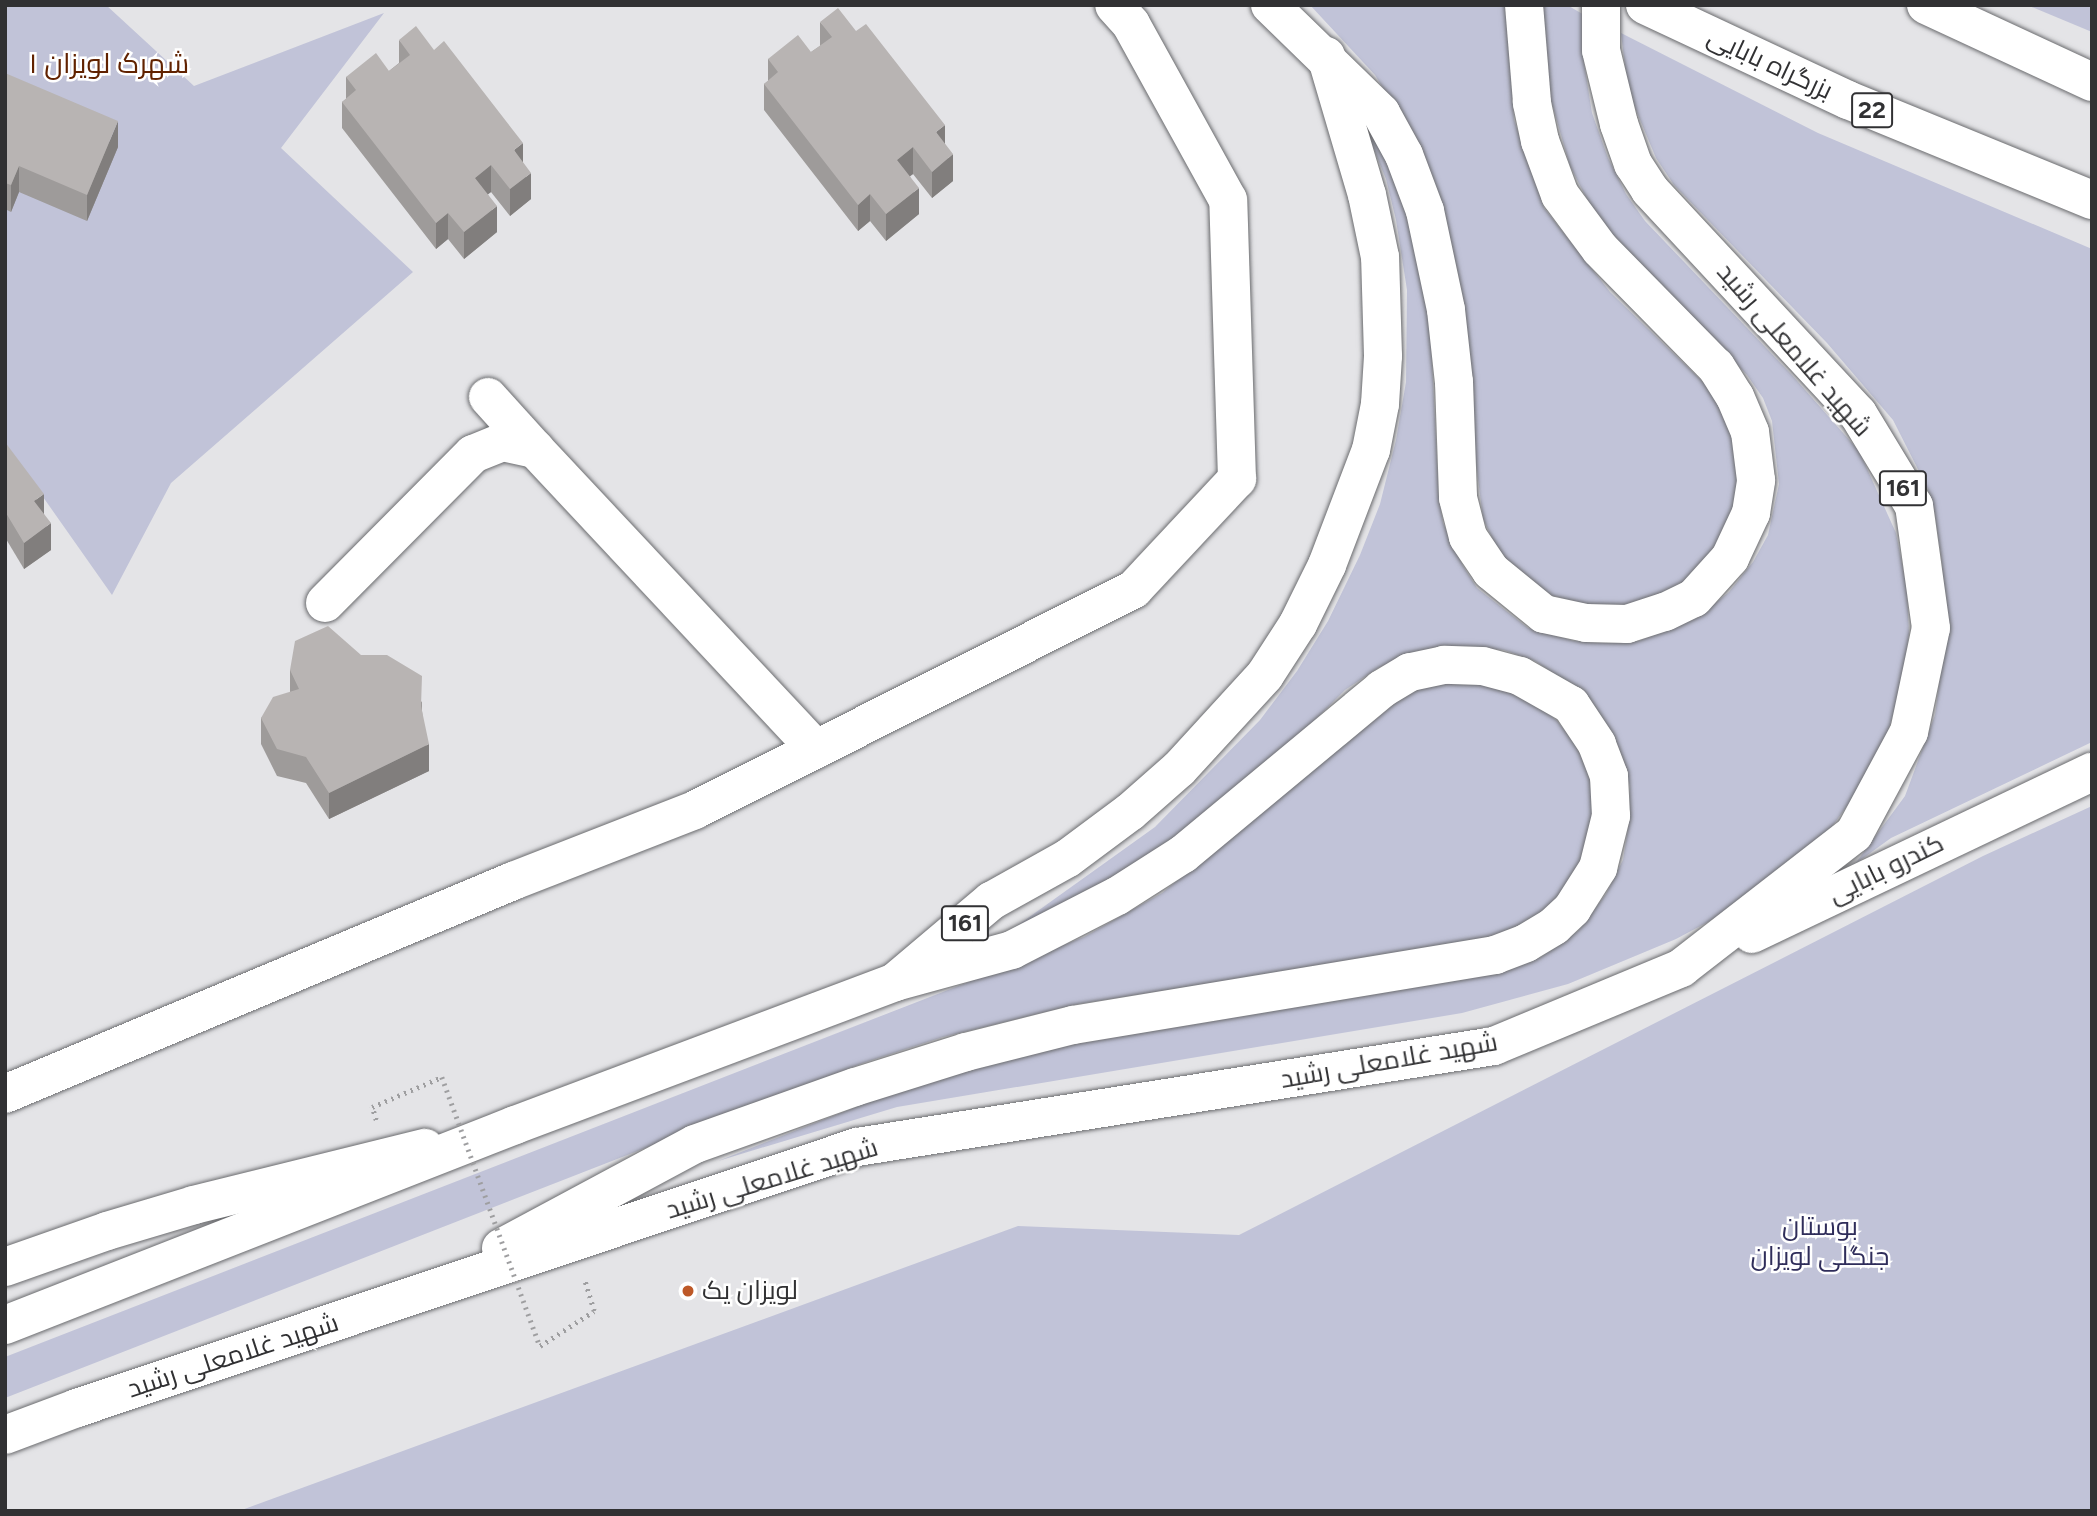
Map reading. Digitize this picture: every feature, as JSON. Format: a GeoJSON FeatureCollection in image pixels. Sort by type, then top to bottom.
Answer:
{"type":"FeatureCollection","features":[{"type":"Feature","properties":{"kind":"main road"},"geometry":{"type":"LineString","coordinates":[[5,1094],[513,881],[695,810],[1135,589],[1237,479],[1228,200],[1130,24],[1114,5]]}},
{"type":"Feature","properties":{"kind":"main road"},"geometry":{"type":"LineString","coordinates":[[1270,5],[1326,56],[1381,113],[1404,155],[1425,211],[1446,310],[1454,383],[1458,498],[1468,537],[1491,571],[1544,614],[1586,624],[1627,624],[1665,612],[1694,598],[1730,558],[1751,513],[1756,480],[1750,432],[1735,397],[1716,367],[1600,249],[1560,194],[1540,142],[1532,102],[1524,5]]}},
{"type":"Feature","properties":{"kind":"main road","name":"شهید غلامعلی رشید"},"geometry":{"type":"LineString","coordinates":[[5,1435],[77,1408],[857,1147],[1494,1045],[1681,968],[1854,834],[1909,732],[1931,628],[1914,506],[1858,414],[1650,190],[1633,163],[1619,124],[1601,50],[1601,5]]}},
{"type":"Feature","properties":{"kind":"main road"},"geometry":{"type":"LineString","coordinates":[[1926,5],[2092,82]]}},
{"type":"Feature","properties":{"kind":"main road","name":"بزرگراه بابایی"},"geometry":{"type":"LineString","coordinates":[[1650,8],[1848,100],[2092,200]]}},
{"type":"Feature","properties":{"kind":"main road","name":"161"},"geometry":{"type":"LineString","coordinates":[[5,1325],[515,1125],[895,982],[991,901],[1068,858],[1130,812],[1179,769],[1265,675],[1298,624],[1328,565],[1371,450],[1380,404],[1384,306],[1380,257],[1367,195],[1326,56]]}},
{"type":"Feature","properties":{"kind":"main road"},"geometry":{"type":"LineString","coordinates":[[488,397],[816,749]]}},
{"type":"Feature","properties":{"kind":"main road"},"geometry":{"type":"LineString","coordinates":[[325,603],[473,454],[502,442],[535,449]]}},
{"type":"Feature","properties":{"kind":"main road"},"geometry":{"type":"LineString","coordinates":[[410,1297],[695,1144],[855,1087],[966,1052],[1073,1025],[1495,955],[1525,943],[1554,926],[1572,909],[1598,868],[1611,816],[1609,776],[1597,744],[1571,705],[1520,677],[1482,666],[1444,666],[1410,672],[1382,689],[1183,854],[1116,896],[1012,950],[895,982]]}},
{"type":"Feature","properties":{"kind":"main road","name":"کندرو بابایی"},"geometry":{"type":"LineString","coordinates":[[1681,968],[1943,840],[2092,772]]}},
{"type":"Feature","properties":{"kind":"main road"},"geometry":{"type":"LineString","coordinates":[[5,1267],[107,1231],[273,1183],[515,1125]]}},
{"type":"Feature","properties":{"kind":"path"},"geometry":{"type":"LineString","coordinates":[[372,1107],[442,1077],[540,1346],[594,1311]]}},
{"type":"Feature","properties":{"kind":"green space"},"geometry":{"type":"Polygon","coordinates":[[[5,5],[106,5],[194,86],[384,13],[281,148],[413,272],[171,483],[112,595],[5,443],[5,5]]]}},
{"type":"Feature","properties":{"kind":"green space"},"geometry":{"type":"Polygon","coordinates":[[[1310,5],[1511,5],[1509,42],[1514,120],[1544,208],[1610,292],[1708,387],[1730,420],[1742,484],[1726,536],[1678,588],[1623,606],[1596,607],[1550,595],[1519,575],[1499,552],[1483,519],[1475,454],[1402,119],[1375,75],[1310,5]]]}},
{"type":"Feature","properties":{"kind":"green space"},"geometry":{"type":"Polygon","coordinates":[[[1541,5],[1567,5],[1586,16],[1584,63],[1592,113],[1608,158],[1626,194],[1645,221],[1791,374],[1859,451],[1896,533],[1907,589],[1909,634],[1902,683],[1885,742],[1858,791],[1831,828],[1738,906],[1676,939],[1568,984],[1462,1013],[897,1107],[718,1161],[874,1100],[1019,1054],[1513,968],[1541,957],[1578,931],[1606,894],[1623,860],[1629,822],[1630,786],[1618,747],[1559,677],[1535,661],[1504,650],[1464,647],[1404,656],[1378,668],[1345,690],[1304,731],[1182,832],[1110,880],[1004,935],[1155,827],[1260,720],[1297,671],[1328,621],[1360,555],[1380,504],[1396,440],[1406,382],[1407,290],[1396,220],[1386,179],[1364,125],[1370,127],[1394,176],[1413,237],[1430,324],[1439,498],[1443,523],[1463,566],[1477,588],[1528,628],[1574,641],[1639,641],[1699,616],[1729,592],[1753,562],[1768,535],[1779,484],[1772,421],[1763,398],[1747,375],[1611,234],[1588,201],[1570,166],[1550,97],[1541,5]]]}},
{"type":"Feature","properties":{"kind":"green space"},"geometry":{"type":"Polygon","coordinates":[[[2027,5],[2092,5],[2092,32],[2027,5]]]}},
{"type":"Feature","properties":{"kind":"green space"},"geometry":{"type":"Polygon","coordinates":[[[1621,33],[1818,133],[2092,249],[2092,742],[1891,838],[1855,864],[1905,796],[1935,715],[1945,639],[1942,563],[1928,489],[1893,420],[1827,343],[1674,185],[1656,158],[1628,91],[1621,33]]]}},
{"type":"Feature","properties":{"kind":"green space"},"geometry":{"type":"Polygon","coordinates":[[[1472,681],[1504,688],[1535,702],[1557,721],[1574,742],[1588,771],[1594,802],[1593,829],[1577,876],[1540,917],[1480,942],[1078,1004],[943,1037],[863,1063],[5,1398],[5,1357],[1084,937],[1162,893],[1409,692],[1438,682],[1472,681]]]}},
{"type":"Feature","properties":{"kind":"green space","name":"بوستان جنگلی لویزان"},"geometry":{"type":"Polygon","coordinates":[[[2092,806],[2092,1511],[239,1511],[1018,1226],[1239,1235],[1983,856],[2092,806]]]}},
{"type":"Feature","properties":{"kind":"building"},"geometry":{"type":"Polygon","coordinates":[[[838,8],[856,31],[866,24],[945,125],[936,132],[953,154],[932,172],[913,147],[897,160],[919,188],[886,214],[870,194],[858,205],[764,84],[778,72],[768,59],[798,35],[811,52],[832,37],[820,22],[838,8]]]}},
{"type":"Feature","properties":{"kind":"building"},"geometry":{"type":"Polygon","coordinates":[[[416,26],[434,50],[444,41],[523,143],[514,150],[531,173],[510,189],[491,165],[475,178],[497,206],[464,232],[448,213],[436,223],[342,102],[356,90],[346,77],[376,53],[389,71],[410,55],[399,40],[416,26]]]}},
{"type":"Feature","properties":{"kind":"building"},"geometry":{"type":"Polygon","coordinates":[[[5,73],[118,121],[87,195],[19,166],[11,185],[5,183],[5,73]]]}},
{"type":"Feature","properties":{"kind":"building"},"geometry":{"type":"Polygon","coordinates":[[[5,442],[44,494],[34,501],[51,523],[24,543],[5,514],[5,442]]]}},
{"type":"Feature","properties":{"kind":"building"},"geometry":{"type":"Polygon","coordinates":[[[328,626],[361,655],[387,655],[422,676],[421,706],[429,744],[329,793],[306,757],[277,749],[261,718],[273,697],[299,689],[290,670],[295,641],[328,626]]]}},
{"type":"Feature","properties":{"kind":"place","name":"لویزان یک"},"geometry":{"type":"Point","coordinates":[688,1291]}},
{"type":"Feature","properties":{"kind":"district","name":"شهرک لویزان ۱"},"geometry":{"type":"Point","coordinates":[109,63]}}]}
